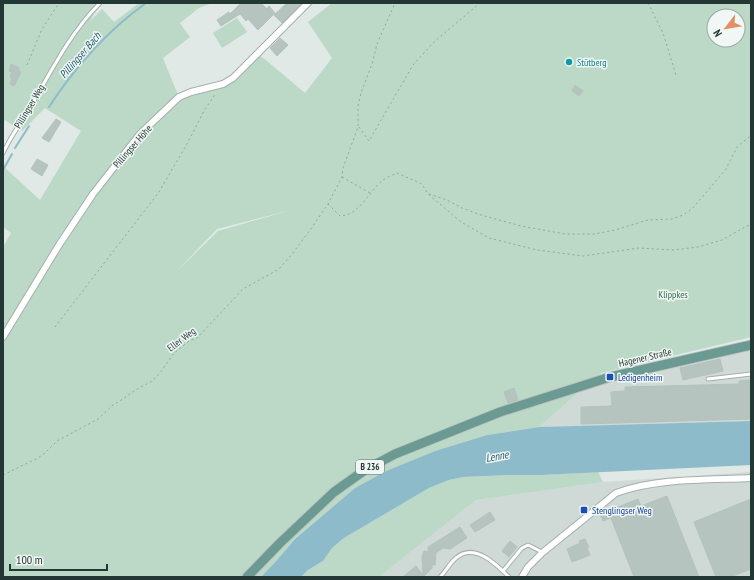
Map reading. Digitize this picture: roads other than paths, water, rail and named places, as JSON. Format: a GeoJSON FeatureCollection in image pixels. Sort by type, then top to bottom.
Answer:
{"type":"FeatureCollection","features":[{"type":"Feature","properties":{"kind":"main road","name":"Hagener Straße"},"geometry":{"type":"LineString","coordinates":[[247,577],[280,543],[334,492],[365,470],[409,448],[524,404],[610,377],[751,344]]}},
{"type":"Feature","properties":{"kind":"street","name":"Pillingser Höhe"},"geometry":{"type":"LineString","coordinates":[[3,337],[59,244],[88,201],[140,134],[179,97],[190,92],[223,84],[233,78],[308,3]]}},
{"type":"Feature","properties":{"kind":"street"},"geometry":{"type":"LineString","coordinates":[[522,577],[528,567],[542,553],[616,493],[629,488],[657,483],[751,478]]}},
{"type":"Feature","properties":{"kind":"lane","name":"Pillingser Weg"},"geometry":{"type":"LineString","coordinates":[[3,153],[53,66],[84,21],[100,3]]}},
{"type":"Feature","properties":{"kind":"lane"},"geometry":{"type":"LineString","coordinates":[[708,379],[751,374]]}},
{"type":"Feature","properties":{"kind":"lane"},"geometry":{"type":"LineString","coordinates":[[503,572],[522,548],[528,545],[542,553]]}},
{"type":"Feature","properties":{"kind":"lane"},"geometry":{"type":"LineString","coordinates":[[440,577],[455,558],[463,553],[471,551],[482,554],[509,577]]}},
{"type":"Feature","properties":{"kind":"water","name":"Lenne"},"geometry":{"type":"Polygon","coordinates":[[[751,421],[751,465],[541,475],[463,477],[449,480],[429,488],[344,538],[332,548],[323,561],[308,570],[301,577],[261,577],[295,539],[355,488],[386,471],[435,451],[487,435],[539,427],[751,421]]]}},
{"type":"Feature","properties":{"kind":"waterway","name":"Pillingser Bach"},"geometry":{"type":"LineString","coordinates":[[49,107],[59,92],[93,50],[118,25],[146,3]]}},
{"type":"Feature","properties":{"kind":"waterway","name":"Pillingser Bach"},"geometry":{"type":"LineString","coordinates":[[15,148],[29,126]]}},
{"type":"Feature","properties":{"kind":"waterway","name":"Pillingser Bach"},"geometry":{"type":"LineString","coordinates":[[3,170],[12,154]]}},
{"type":"Feature","properties":{"kind":"place","name":"Stütberg"},"geometry":{"type":"Point","coordinates":[569,62]}},
{"type":"Feature","properties":{"kind":"place","name":"Ledigenheim"},"geometry":{"type":"Point","coordinates":[610,377]}},
{"type":"Feature","properties":{"kind":"place","name":"Stenglingser Weg"},"geometry":{"type":"Point","coordinates":[584,510]}},
{"type":"Feature","properties":{"kind":"park label","name":"Klippkes"},"geometry":{"type":"Point","coordinates":[673,294]}}]}
